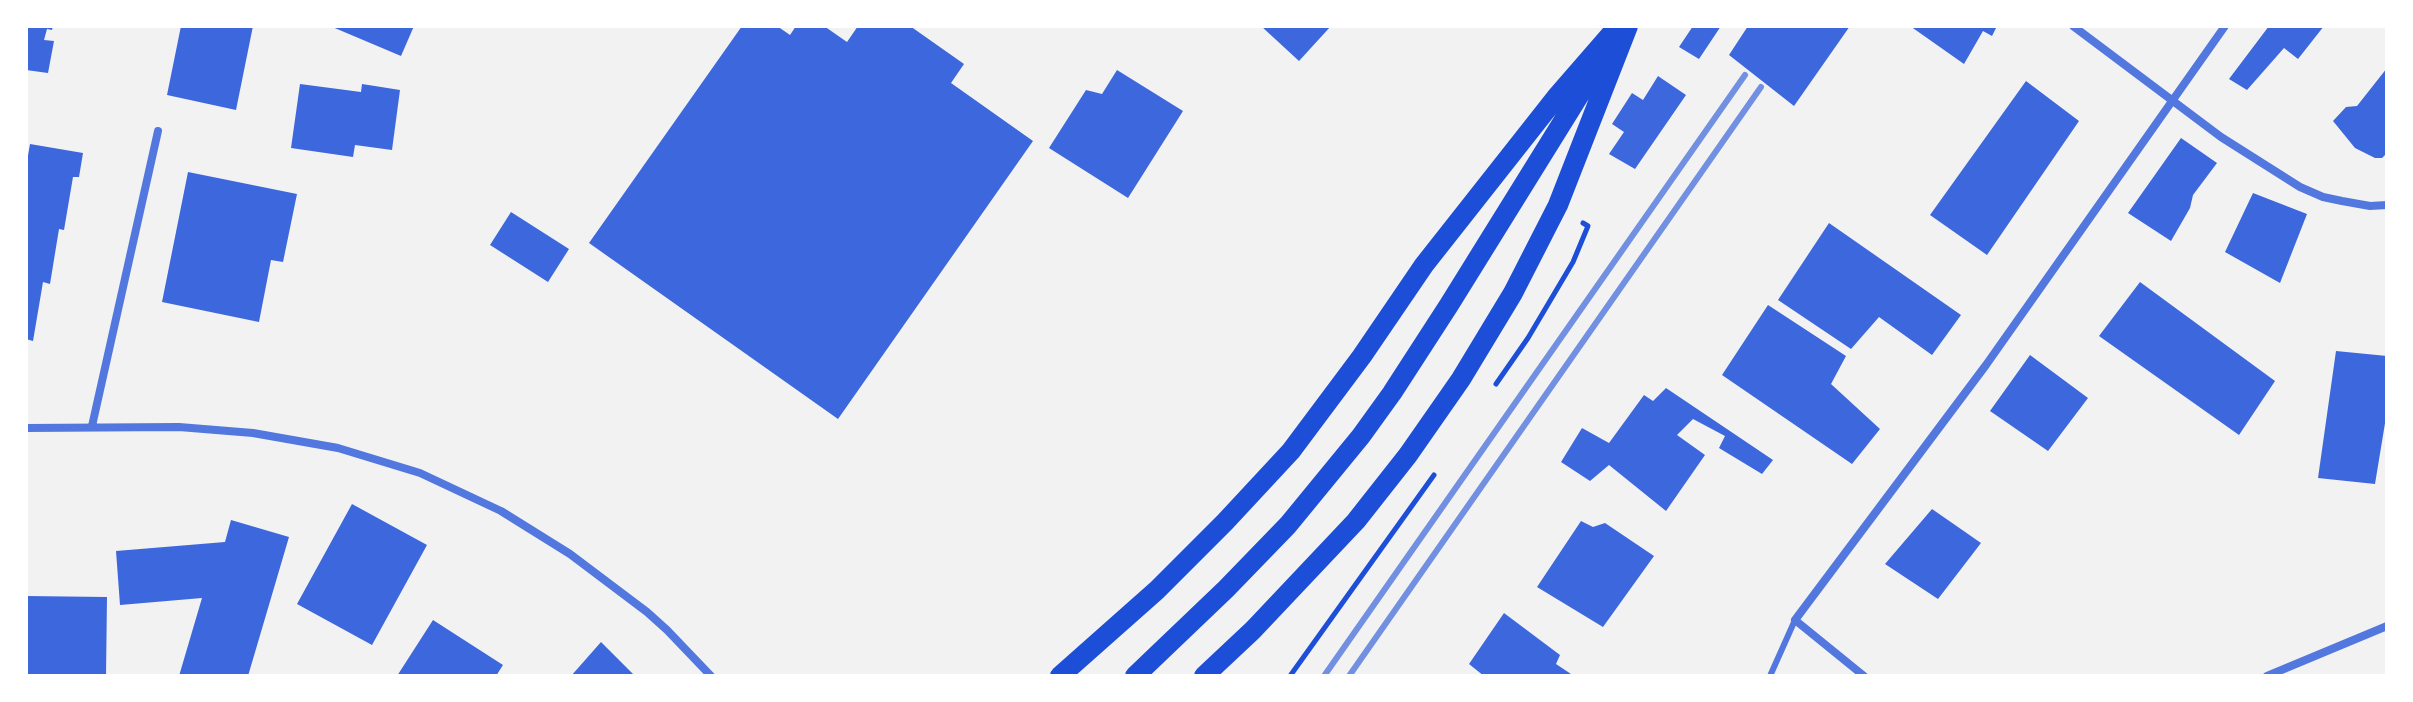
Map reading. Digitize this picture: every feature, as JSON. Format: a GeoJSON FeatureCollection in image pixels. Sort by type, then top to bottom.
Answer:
{"type":"FeatureCollection","features":[{"type":"Feature","properties":{"kind":"main road"},"geometry":{"type":"LineString","coordinates":[[1135,676],[1250,564],[1317,490],[1392,393],[1623,26]]}},
{"type":"Feature","properties":{"kind":"main road"},"geometry":{"type":"LineString","coordinates":[[1060,676],[1157,590],[1291,451],[1362,356],[1424,265],[1558,95],[1623,26]]}},
{"type":"Feature","properties":{"kind":"main road"},"geometry":{"type":"LineString","coordinates":[[1204,676],[1253,630],[1356,521],[1408,455],[1461,379],[1513,293],[1558,205],[1623,26]]}},
{"type":"Feature","properties":{"kind":"street"},"geometry":{"type":"LineString","coordinates":[[2073,26],[2221,137],[2300,187],[2333,199],[2370,206],[2387,205]]}},
{"type":"Feature","properties":{"kind":"street"},"geometry":{"type":"LineString","coordinates":[[1864,676],[1795,620],[1986,365],[2225,26]]}},
{"type":"Feature","properties":{"kind":"street"},"geometry":{"type":"LineString","coordinates":[[92,426],[158,131]]}},
{"type":"Feature","properties":{"kind":"street"},"geometry":{"type":"LineString","coordinates":[[26,428],[179,427],[253,433],[349,451],[420,473],[490,505],[570,554],[647,612],[711,676]]}},
{"type":"Feature","properties":{"kind":"street"},"geometry":{"type":"LineString","coordinates":[[2267,676],[2387,626]]}},
{"type":"Feature","properties":{"kind":"lane"},"geometry":{"type":"LineString","coordinates":[[1770,676],[1795,620]]}},
{"type":"Feature","properties":{"kind":"building"},"geometry":{"type":"Polygon","coordinates":[[[26,26],[53,26],[52,30],[47,29],[44,40],[54,41],[48,73],[26,70],[26,26]]]}},
{"type":"Feature","properties":{"kind":"building"},"geometry":{"type":"Polygon","coordinates":[[[181,26],[253,26],[236,110],[167,95],[181,26]]]}},
{"type":"Feature","properties":{"kind":"building"},"geometry":{"type":"Polygon","coordinates":[[[330,26],[414,26],[401,56],[330,26]]]}},
{"type":"Feature","properties":{"kind":"building"},"geometry":{"type":"Polygon","coordinates":[[[742,26],[777,26],[790,35],[796,26],[824,26],[847,42],[858,26],[910,26],[964,64],[951,83],[1033,141],[838,419],[589,243],[742,26]]]}},
{"type":"Feature","properties":{"kind":"building"},"geometry":{"type":"Polygon","coordinates":[[[1261,26],[1331,26],[1299,61],[1261,26]]]}},
{"type":"Feature","properties":{"kind":"building"},"geometry":{"type":"Polygon","coordinates":[[[1693,26],[1721,26],[1699,59],[1679,47],[1693,26]]]}},
{"type":"Feature","properties":{"kind":"building"},"geometry":{"type":"Polygon","coordinates":[[[1748,26],[1850,26],[1794,106],[1729,55],[1748,26]]]}},
{"type":"Feature","properties":{"kind":"building"},"geometry":{"type":"Polygon","coordinates":[[[1910,26],[1997,26],[1992,36],[1983,31],[1964,64],[1910,26]]]}},
{"type":"Feature","properties":{"kind":"building"},"geometry":{"type":"Polygon","coordinates":[[[2269,26],[2324,26],[2298,59],[2284,48],[2247,90],[2229,79],[2269,26]]]}},
{"type":"Feature","properties":{"kind":"building"},"geometry":{"type":"Polygon","coordinates":[[[2387,68],[2387,153],[2382,158],[2375,158],[2355,148],[2333,121],[2346,107],[2357,106],[2387,68]]]}},
{"type":"Feature","properties":{"kind":"building"},"geometry":{"type":"Polygon","coordinates":[[[1117,70],[1183,111],[1128,198],[1049,148],[1086,90],[1102,94],[1117,70]]]}},
{"type":"Feature","properties":{"kind":"building"},"geometry":{"type":"Polygon","coordinates":[[[1658,76],[1686,95],[1635,169],[1609,154],[1624,132],[1612,124],[1632,93],[1643,100],[1658,76]]]}},
{"type":"Feature","properties":{"kind":"building"},"geometry":{"type":"Polygon","coordinates":[[[2026,81],[2079,121],[1987,255],[1930,215],[2026,81]]]}},
{"type":"Feature","properties":{"kind":"building"},"geometry":{"type":"Polygon","coordinates":[[[300,84],[361,92],[362,84],[400,90],[392,150],[355,145],[353,157],[291,148],[300,84]]]}},
{"type":"Feature","properties":{"kind":"building"},"geometry":{"type":"Polygon","coordinates":[[[2181,138],[2217,163],[2193,195],[2190,208],[2171,241],[2128,213],[2181,138]]]}},
{"type":"Feature","properties":{"kind":"building"},"geometry":{"type":"Polygon","coordinates":[[[30,144],[83,153],[79,177],[73,177],[64,230],[59,229],[50,284],[43,282],[33,341],[26,339],[26,167],[30,144]]]}},
{"type":"Feature","properties":{"kind":"building"},"geometry":{"type":"Polygon","coordinates":[[[188,172],[297,194],[283,262],[271,260],[259,322],[162,302],[188,172]]]}},
{"type":"Feature","properties":{"kind":"building"},"geometry":{"type":"Polygon","coordinates":[[[2253,193],[2307,214],[2280,283],[2225,252],[2253,193]]]}},
{"type":"Feature","properties":{"kind":"building"},"geometry":{"type":"Polygon","coordinates":[[[511,212],[569,249],[548,282],[490,245],[511,212]]]}},
{"type":"Feature","properties":{"kind":"building"},"geometry":{"type":"Polygon","coordinates":[[[1829,223],[1961,315],[1932,355],[1879,317],[1851,349],[1778,300],[1829,223]]]}},
{"type":"Feature","properties":{"kind":"building"},"geometry":{"type":"Polygon","coordinates":[[[2140,282],[2275,381],[2239,435],[2099,336],[2140,282]]]}},
{"type":"Feature","properties":{"kind":"building"},"geometry":{"type":"Polygon","coordinates":[[[1768,305],[1846,356],[1831,384],[1880,429],[1852,464],[1722,375],[1768,305]]]}},
{"type":"Feature","properties":{"kind":"building"},"geometry":{"type":"Polygon","coordinates":[[[2336,351],[2387,356],[2387,411],[2375,484],[2318,478],[2336,351]]]}},
{"type":"Feature","properties":{"kind":"building"},"geometry":{"type":"Polygon","coordinates":[[[2030,355],[2088,398],[2048,451],[1990,411],[2030,355]]]}},
{"type":"Feature","properties":{"kind":"building"},"geometry":{"type":"Polygon","coordinates":[[[1666,388],[1773,460],[1762,474],[1719,448],[1725,436],[1693,419],[1677,435],[1705,455],[1666,511],[1609,465],[1590,481],[1561,462],[1582,428],[1609,443],[1644,395],[1653,401],[1666,388]]]}},
{"type":"Feature","properties":{"kind":"building"},"geometry":{"type":"Polygon","coordinates":[[[352,504],[427,545],[372,645],[297,604],[352,504]]]}},
{"type":"Feature","properties":{"kind":"building"},"geometry":{"type":"Polygon","coordinates":[[[1932,509],[1981,543],[1938,599],[1885,564],[1932,509]]]}},
{"type":"Feature","properties":{"kind":"building"},"geometry":{"type":"Polygon","coordinates":[[[231,520],[289,537],[248,676],[179,676],[202,598],[120,605],[116,551],[225,542],[231,520]]]}},
{"type":"Feature","properties":{"kind":"building"},"geometry":{"type":"Polygon","coordinates":[[[1581,521],[1593,527],[1605,523],[1654,556],[1603,627],[1537,587],[1581,521]]]}},
{"type":"Feature","properties":{"kind":"building"},"geometry":{"type":"Polygon","coordinates":[[[26,596],[107,597],[106,676],[26,676],[26,596]]]}},
{"type":"Feature","properties":{"kind":"building"},"geometry":{"type":"Polygon","coordinates":[[[1504,613],[1560,655],[1556,664],[1574,676],[1484,676],[1469,664],[1504,613]]]}},
{"type":"Feature","properties":{"kind":"building"},"geometry":{"type":"Polygon","coordinates":[[[433,620],[503,665],[496,676],[397,676],[433,620]]]}},
{"type":"Feature","properties":{"kind":"building"},"geometry":{"type":"Polygon","coordinates":[[[601,642],[635,676],[571,676],[601,642]]]}},
{"type":"Feature","properties":{"kind":"railway"},"geometry":{"type":"LineString","coordinates":[[1324,676],[1745,75]]}},
{"type":"Feature","properties":{"kind":"railway"},"geometry":{"type":"LineString","coordinates":[[1349,676],[1761,87]]}}]}
